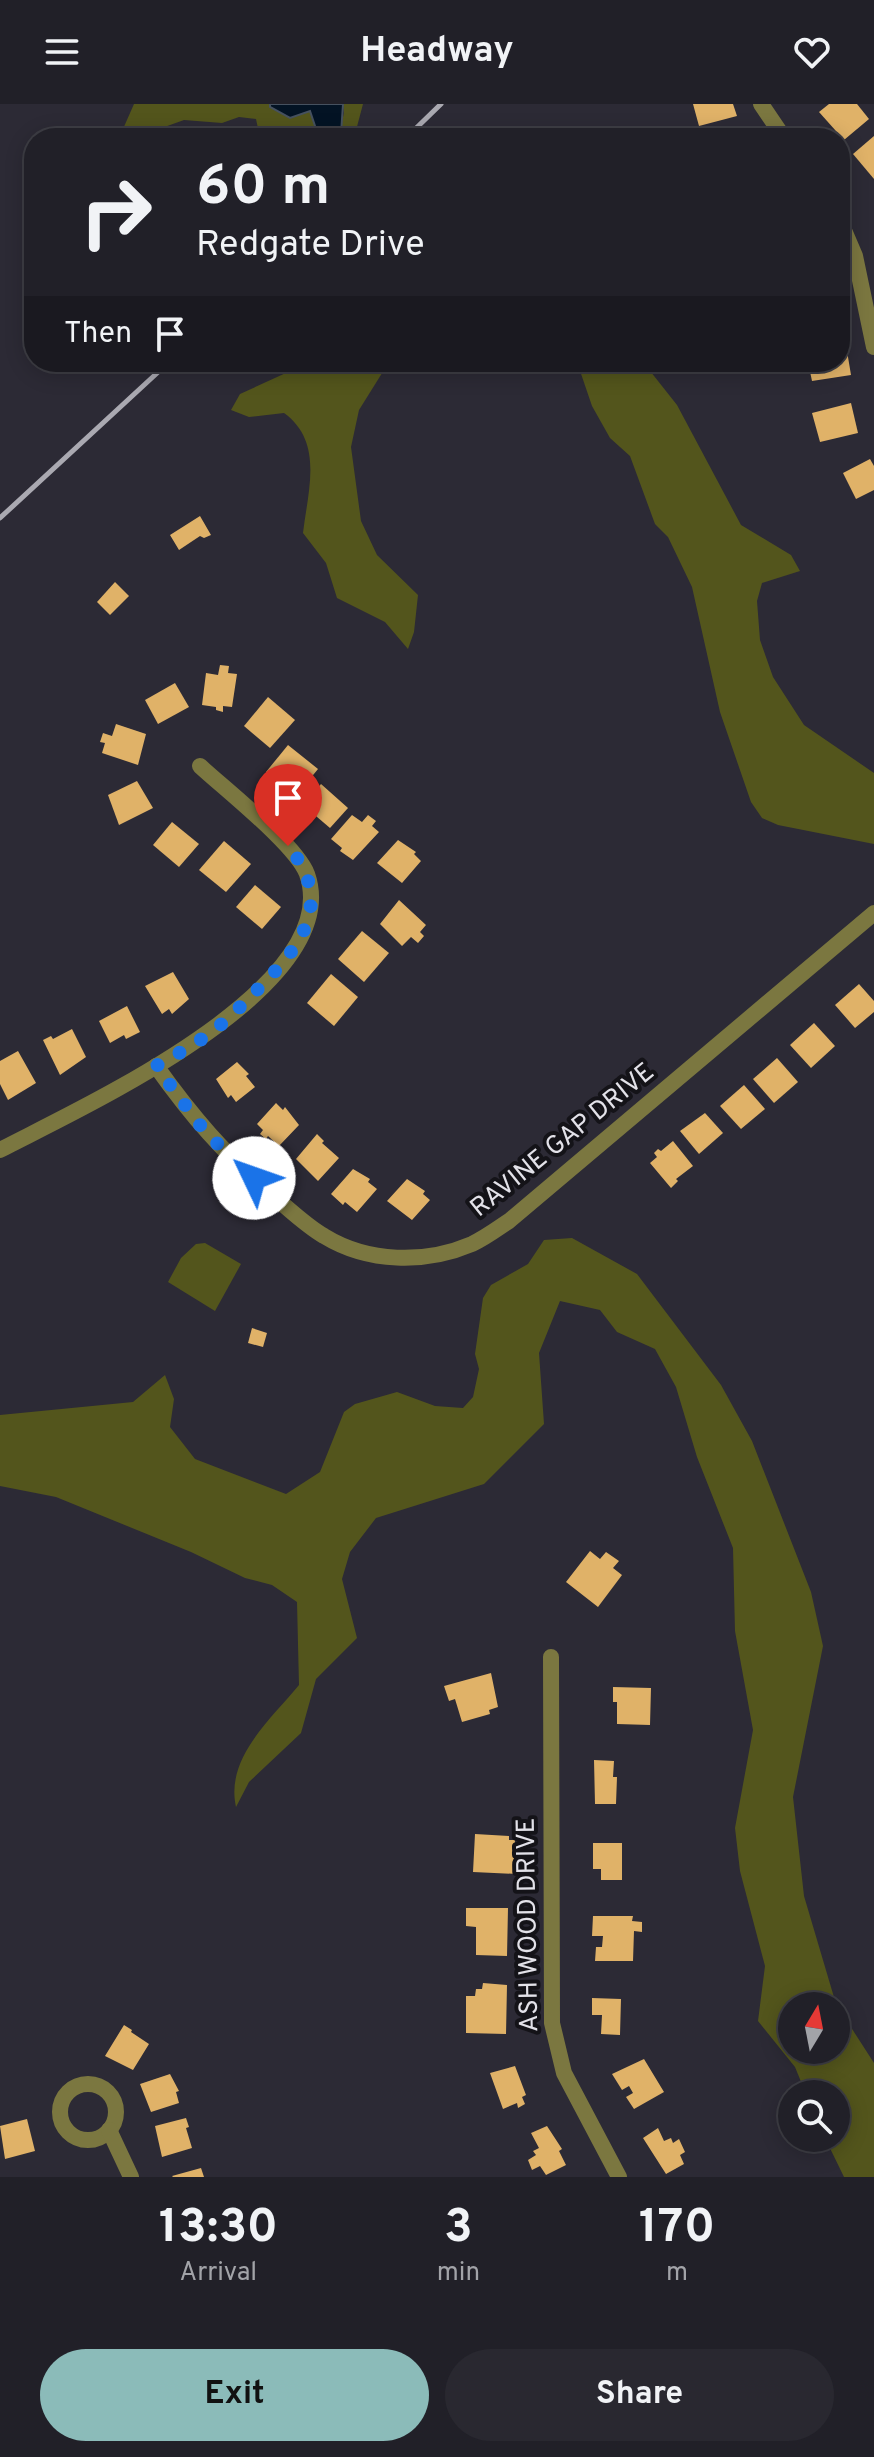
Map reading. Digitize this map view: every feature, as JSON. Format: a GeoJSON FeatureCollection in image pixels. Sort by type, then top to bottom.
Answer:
{"type":"FeatureCollection","features":[{"type":"Feature","properties":{"kind":"street"},"geometry":{"type":"LineString","coordinates":[[761,104],[777,128]]}},
{"type":"Feature","properties":{"kind":"street"},"geometry":{"type":"LineString","coordinates":[[850,248],[858,269],[874,344]]}},
{"type":"Feature","properties":{"kind":"street"},"geometry":{"type":"LineString","coordinates":[[0,1150],[156,1066],[210,1033],[283,964],[300,943],[311,908],[307,873],[288,846],[200,766]]}},
{"type":"Feature","properties":{"kind":"street","name":"RAVINE GAP DRIVE"},"geometry":{"type":"LineString","coordinates":[[156,1066],[186,1108],[223,1150],[323,1236],[351,1249],[382,1257],[416,1258],[446,1253],[474,1243],[509,1221],[874,913]]}},
{"type":"Feature","properties":{"kind":"street","name":"ASH WOOD DRIVE"},"geometry":{"type":"LineString","coordinates":[[551,1657],[552,2023],[564,2073],[619,2177]]}},
{"type":"Feature","properties":{"kind":"street"},"geometry":{"type":"LineString","coordinates":[[109,2130],[131,2177]]}},
{"type":"Feature","properties":{"kind":"shaded area"},"geometry":{"type":"Polygon","coordinates":[[[134,104],[269,104],[271,107],[310,111],[315,126],[258,128],[256,119],[239,117],[222,123],[184,120],[162,128],[123,128],[134,104]]]}},
{"type":"Feature","properties":{"kind":"shaded area"},"geometry":{"type":"Polygon","coordinates":[[[343,104],[363,104],[357,128],[340,128],[343,104]]]}},
{"type":"Feature","properties":{"kind":"shaded area"},"geometry":{"type":"Polygon","coordinates":[[[288,372],[383,372],[359,410],[351,447],[361,521],[377,555],[418,595],[414,632],[408,649],[385,622],[337,598],[326,563],[303,533],[310,484],[309,452],[305,438],[284,413],[249,417],[231,410],[240,394],[288,372]]]}},
{"type":"Feature","properties":{"kind":"shaded area"},"geometry":{"type":"Polygon","coordinates":[[[580,372],[651,372],[677,405],[741,525],[791,555],[800,571],[762,583],[757,601],[760,640],[773,677],[804,725],[874,773],[874,844],[778,825],[762,818],[751,802],[720,712],[692,587],[668,537],[655,524],[630,456],[610,438],[592,406],[580,372]]]}},
{"type":"Feature","properties":{"kind":"shaded area"},"geometry":{"type":"Polygon","coordinates":[[[572,1238],[637,1274],[721,1385],[752,1441],[811,1592],[823,1646],[793,1797],[804,1896],[832,1992],[778,1992],[778,2046],[758,2021],[765,1966],[740,1871],[735,1828],[753,1730],[735,1631],[733,1548],[697,1457],[676,1387],[655,1349],[617,1332],[600,1310],[560,1301],[539,1353],[544,1424],[484,1484],[376,1518],[350,1552],[342,1579],[357,1638],[316,1679],[301,1733],[249,1782],[236,1807],[234,1789],[244,1756],[253,1740],[299,1685],[297,1602],[272,1585],[245,1578],[191,1552],[56,1497],[0,1486],[0,1415],[133,1402],[165,1375],[174,1399],[170,1427],[195,1459],[286,1494],[320,1472],[344,1412],[355,1404],[397,1392],[435,1406],[463,1408],[473,1397],[479,1369],[475,1354],[483,1298],[491,1285],[528,1264],[544,1240],[572,1238]]]}},
{"type":"Feature","properties":{"kind":"shaded area"},"geometry":{"type":"Polygon","coordinates":[[[205,1243],[241,1264],[215,1311],[168,1282],[181,1258],[196,1244],[205,1243]]]}},
{"type":"Feature","properties":{"kind":"shaded area"},"geometry":{"type":"Polygon","coordinates":[[[850,2026],[874,2063],[874,2177],[844,2177],[832,2152],[850,2152],[850,2080],[800,2080],[793,2064],[850,2064],[850,2026]]]}},
{"type":"Feature","properties":{"kind":"water"},"geometry":{"type":"Polygon","coordinates":[[[270,104],[343,104],[341,128],[314,128],[310,111],[290,118],[270,107],[270,104]]]}},
{"type":"Feature","properties":{"kind":"building"},"geometry":{"type":"Polygon","coordinates":[[[693,104],[733,104],[737,116],[699,126],[693,104]]]}},
{"type":"Feature","properties":{"kind":"building"},"geometry":{"type":"Polygon","coordinates":[[[829,104],[857,104],[869,119],[850,135],[850,128],[833,128],[819,112],[829,104]]]}},
{"type":"Feature","properties":{"kind":"building"},"geometry":{"type":"Polygon","coordinates":[[[874,136],[874,179],[853,154],[874,136]]]}},
{"type":"Feature","properties":{"kind":"building"},"geometry":{"type":"Polygon","coordinates":[[[850,369],[851,375],[812,381],[810,372],[850,372],[850,369]]]}},
{"type":"Feature","properties":{"kind":"building"},"geometry":{"type":"Polygon","coordinates":[[[851,403],[858,433],[820,442],[812,413],[851,403]]]}},
{"type":"Feature","properties":{"kind":"building"},"geometry":{"type":"Polygon","coordinates":[[[870,459],[874,466],[874,490],[856,499],[843,473],[870,459]]]}},
{"type":"Feature","properties":{"kind":"building"},"geometry":{"type":"Polygon","coordinates":[[[200,516],[211,535],[200,536],[179,550],[170,535],[200,516]]]}},
{"type":"Feature","properties":{"kind":"building"},"geometry":{"type":"Polygon","coordinates":[[[115,582],[129,596],[110,615],[97,602],[115,582]]]}},
{"type":"Feature","properties":{"kind":"building"},"geometry":{"type":"Polygon","coordinates":[[[220,665],[229,666],[228,673],[237,674],[232,707],[223,706],[223,712],[216,710],[216,707],[202,705],[206,673],[218,675],[220,665]]]}},
{"type":"Feature","properties":{"kind":"building"},"geometry":{"type":"Polygon","coordinates":[[[175,683],[189,707],[158,724],[145,700],[175,683]]]}},
{"type":"Feature","properties":{"kind":"building"},"geometry":{"type":"Polygon","coordinates":[[[268,697],[295,720],[270,748],[244,726],[268,697]]]}},
{"type":"Feature","properties":{"kind":"building"},"geometry":{"type":"Polygon","coordinates":[[[116,724],[146,734],[138,765],[102,753],[105,743],[100,742],[103,733],[112,736],[116,724]]]}},
{"type":"Feature","properties":{"kind":"building"},"geometry":{"type":"Polygon","coordinates":[[[288,745],[318,769],[296,796],[266,772],[288,745]]]}},
{"type":"Feature","properties":{"kind":"building"},"geometry":{"type":"Polygon","coordinates":[[[137,781],[153,808],[119,825],[108,795],[137,781]]]}},
{"type":"Feature","properties":{"kind":"building"},"geometry":{"type":"Polygon","coordinates":[[[321,784],[348,808],[330,828],[303,805],[321,784]]]}},
{"type":"Feature","properties":{"kind":"building"},"geometry":{"type":"Polygon","coordinates":[[[352,815],[362,822],[368,815],[376,821],[372,826],[379,832],[353,860],[340,851],[342,848],[331,839],[352,815]]]}},
{"type":"Feature","properties":{"kind":"building"},"geometry":{"type":"Polygon","coordinates":[[[172,822],[199,844],[179,867],[153,845],[172,822]]]}},
{"type":"Feature","properties":{"kind":"building"},"geometry":{"type":"Polygon","coordinates":[[[398,840],[416,852],[414,854],[421,861],[402,883],[377,863],[398,840]]]}},
{"type":"Feature","properties":{"kind":"building"},"geometry":{"type":"Polygon","coordinates":[[[224,841],[251,864],[226,892],[199,870],[224,841]]]}},
{"type":"Feature","properties":{"kind":"building"},"geometry":{"type":"Polygon","coordinates":[[[255,885],[281,907],[262,929],[236,907],[255,885]]]}},
{"type":"Feature","properties":{"kind":"building"},"geometry":{"type":"Polygon","coordinates":[[[399,900],[426,925],[420,932],[424,936],[418,943],[411,937],[402,946],[380,924],[399,900]]]}},
{"type":"Feature","properties":{"kind":"building"},"geometry":{"type":"Polygon","coordinates":[[[362,931],[389,953],[364,982],[338,959],[362,931]]]}},
{"type":"Feature","properties":{"kind":"building"},"geometry":{"type":"Polygon","coordinates":[[[173,972],[189,999],[172,1014],[169,1009],[162,1014],[145,986],[173,972]]]}},
{"type":"Feature","properties":{"kind":"building"},"geometry":{"type":"Polygon","coordinates":[[[331,974],[358,997],[334,1026],[307,1003],[331,974]]]}},
{"type":"Feature","properties":{"kind":"building"},"geometry":{"type":"Polygon","coordinates":[[[859,984],[874,1001],[874,1012],[855,1028],[835,1005],[859,984]]]}},
{"type":"Feature","properties":{"kind":"building"},"geometry":{"type":"Polygon","coordinates":[[[127,1006],[140,1032],[126,1039],[124,1035],[110,1043],[99,1021],[127,1006]]]}},
{"type":"Feature","properties":{"kind":"building"},"geometry":{"type":"Polygon","coordinates":[[[814,1023],[835,1046],[811,1068],[790,1045],[814,1023]]]}},
{"type":"Feature","properties":{"kind":"building"},"geometry":{"type":"Polygon","coordinates":[[[72,1029],[86,1057],[60,1075],[43,1040],[51,1036],[53,1039],[72,1029]]]}},
{"type":"Feature","properties":{"kind":"building"},"geometry":{"type":"Polygon","coordinates":[[[18,1051],[36,1083],[8,1100],[0,1084],[0,1061],[18,1051]]]}},
{"type":"Feature","properties":{"kind":"building"},"geometry":{"type":"Polygon","coordinates":[[[777,1058],[798,1082],[774,1103],[753,1079],[777,1058]]]}},
{"type":"Feature","properties":{"kind":"building"},"geometry":{"type":"Polygon","coordinates":[[[237,1062],[249,1074],[246,1076],[255,1087],[236,1102],[231,1095],[228,1098],[216,1079],[237,1062]]]}},
{"type":"Feature","properties":{"kind":"building"},"geometry":{"type":"Polygon","coordinates":[[[744,1085],[765,1109],[741,1129],[720,1106],[744,1085]]]}},
{"type":"Feature","properties":{"kind":"building"},"geometry":{"type":"Polygon","coordinates":[[[276,1103],[283,1110],[285,1107],[299,1125],[279,1146],[268,1136],[266,1139],[260,1134],[263,1130],[257,1124],[276,1103]]]}},
{"type":"Feature","properties":{"kind":"building"},"geometry":{"type":"Polygon","coordinates":[[[705,1113],[723,1133],[699,1154],[680,1131],[705,1113]]]}},
{"type":"Feature","properties":{"kind":"building"},"geometry":{"type":"Polygon","coordinates":[[[317,1134],[339,1158],[318,1181],[296,1159],[317,1134]]]}},
{"type":"Feature","properties":{"kind":"building"},"geometry":{"type":"Polygon","coordinates":[[[673,1141],[693,1166],[676,1179],[678,1181],[671,1188],[650,1163],[657,1157],[654,1153],[658,1149],[661,1151],[673,1141]]]}},
{"type":"Feature","properties":{"kind":"building"},"geometry":{"type":"Polygon","coordinates":[[[353,1169],[370,1179],[368,1182],[377,1189],[357,1212],[331,1194],[353,1169]]]}},
{"type":"Feature","properties":{"kind":"building"},"geometry":{"type":"Polygon","coordinates":[[[407,1179],[425,1191],[423,1194],[430,1200],[412,1220],[387,1201],[407,1179]]]}},
{"type":"Feature","properties":{"kind":"building"},"geometry":{"type":"Polygon","coordinates":[[[252,1328],[267,1333],[263,1347],[248,1343],[252,1328]]]}},
{"type":"Feature","properties":{"kind":"building"},"geometry":{"type":"Polygon","coordinates":[[[590,1551],[600,1559],[606,1552],[619,1561],[613,1568],[622,1575],[598,1607],[566,1582],[590,1551]]]}},
{"type":"Feature","properties":{"kind":"building"},"geometry":{"type":"Polygon","coordinates":[[[491,1673],[498,1707],[489,1710],[490,1714],[462,1722],[455,1699],[449,1701],[444,1686],[491,1673]]]}},
{"type":"Feature","properties":{"kind":"building"},"geometry":{"type":"Polygon","coordinates":[[[613,1687],[651,1688],[650,1725],[617,1724],[613,1687]]]}},
{"type":"Feature","properties":{"kind":"building"},"geometry":{"type":"Polygon","coordinates":[[[594,1760],[614,1761],[616,1804],[595,1804],[594,1760]]]}},
{"type":"Feature","properties":{"kind":"building"},"geometry":{"type":"Polygon","coordinates":[[[475,1834],[509,1836],[509,1840],[515,1840],[514,1859],[519,1859],[518,1874],[473,1872],[475,1834]]]}},
{"type":"Feature","properties":{"kind":"building"},"geometry":{"type":"Polygon","coordinates":[[[593,1843],[622,1843],[622,1880],[601,1880],[601,1869],[593,1869],[593,1843]]]}},
{"type":"Feature","properties":{"kind":"building"},"geometry":{"type":"Polygon","coordinates":[[[466,1908],[508,1908],[507,1956],[476,1955],[476,1927],[466,1926],[466,1908]]]}},
{"type":"Feature","properties":{"kind":"building"},"geometry":{"type":"Polygon","coordinates":[[[593,1916],[633,1916],[632,1921],[642,1922],[642,1932],[634,1931],[633,1961],[595,1961],[596,1947],[602,1947],[603,1936],[592,1936],[593,1916]]]}},
{"type":"Feature","properties":{"kind":"building"},"geometry":{"type":"Polygon","coordinates":[[[483,1983],[507,1985],[506,2034],[466,2033],[466,1996],[475,1996],[476,1989],[482,1989],[483,1983]]]}},
{"type":"Feature","properties":{"kind":"building"},"geometry":{"type":"Polygon","coordinates":[[[592,1998],[621,1999],[620,2035],[601,2034],[602,2015],[592,2015],[592,1998]]]}},
{"type":"Feature","properties":{"kind":"building"},"geometry":{"type":"Polygon","coordinates":[[[124,2025],[149,2044],[133,2070],[105,2056],[124,2025]]]}},
{"type":"Feature","properties":{"kind":"building"},"geometry":{"type":"Polygon","coordinates":[[[644,2059],[664,2092],[634,2109],[626,2097],[633,2093],[629,2086],[622,2090],[612,2074],[644,2059]]]}},
{"type":"Feature","properties":{"kind":"building"},"geometry":{"type":"Polygon","coordinates":[[[515,2066],[526,2095],[522,2097],[525,2104],[518,2108],[517,2103],[503,2109],[490,2073],[515,2066]]]}},
{"type":"Feature","properties":{"kind":"building"},"geometry":{"type":"Polygon","coordinates":[[[170,2074],[179,2091],[176,2092],[179,2103],[151,2112],[140,2084],[170,2074]]]}},
{"type":"Feature","properties":{"kind":"building"},"geometry":{"type":"Polygon","coordinates":[[[186,2118],[192,2148],[162,2157],[155,2126],[186,2118]]]}},
{"type":"Feature","properties":{"kind":"building"},"geometry":{"type":"Polygon","coordinates":[[[27,2119],[35,2151],[5,2159],[0,2126],[27,2119]]]}},
{"type":"Feature","properties":{"kind":"building"},"geometry":{"type":"Polygon","coordinates":[[[547,2126],[562,2149],[559,2151],[566,2165],[546,2175],[540,2166],[532,2170],[528,2160],[536,2155],[533,2151],[539,2148],[531,2133],[547,2126]]]}},
{"type":"Feature","properties":{"kind":"building"},"geometry":{"type":"Polygon","coordinates":[[[658,2128],[664,2141],[671,2138],[673,2143],[679,2139],[685,2152],[680,2155],[684,2164],[666,2174],[643,2138],[658,2128]]]}},
{"type":"Feature","properties":{"kind":"building"},"geometry":{"type":"Polygon","coordinates":[[[201,2168],[204,2177],[172,2176],[201,2168]]]}},
{"type":"Feature","properties":{"kind":"railway"},"geometry":{"type":"LineString","coordinates":[[416,128],[441,104]]}},
{"type":"Feature","properties":{"kind":"railway"},"geometry":{"type":"LineString","coordinates":[[0,518],[158,372]]}},
{"type":"Feature","properties":{"kind":"route"},"geometry":{"type":"LineString","coordinates":[[254,1178],[206,1133],[156,1066],[210,1033],[252,995],[300,943],[311,908],[310,891],[307,873],[288,846]]}}]}
